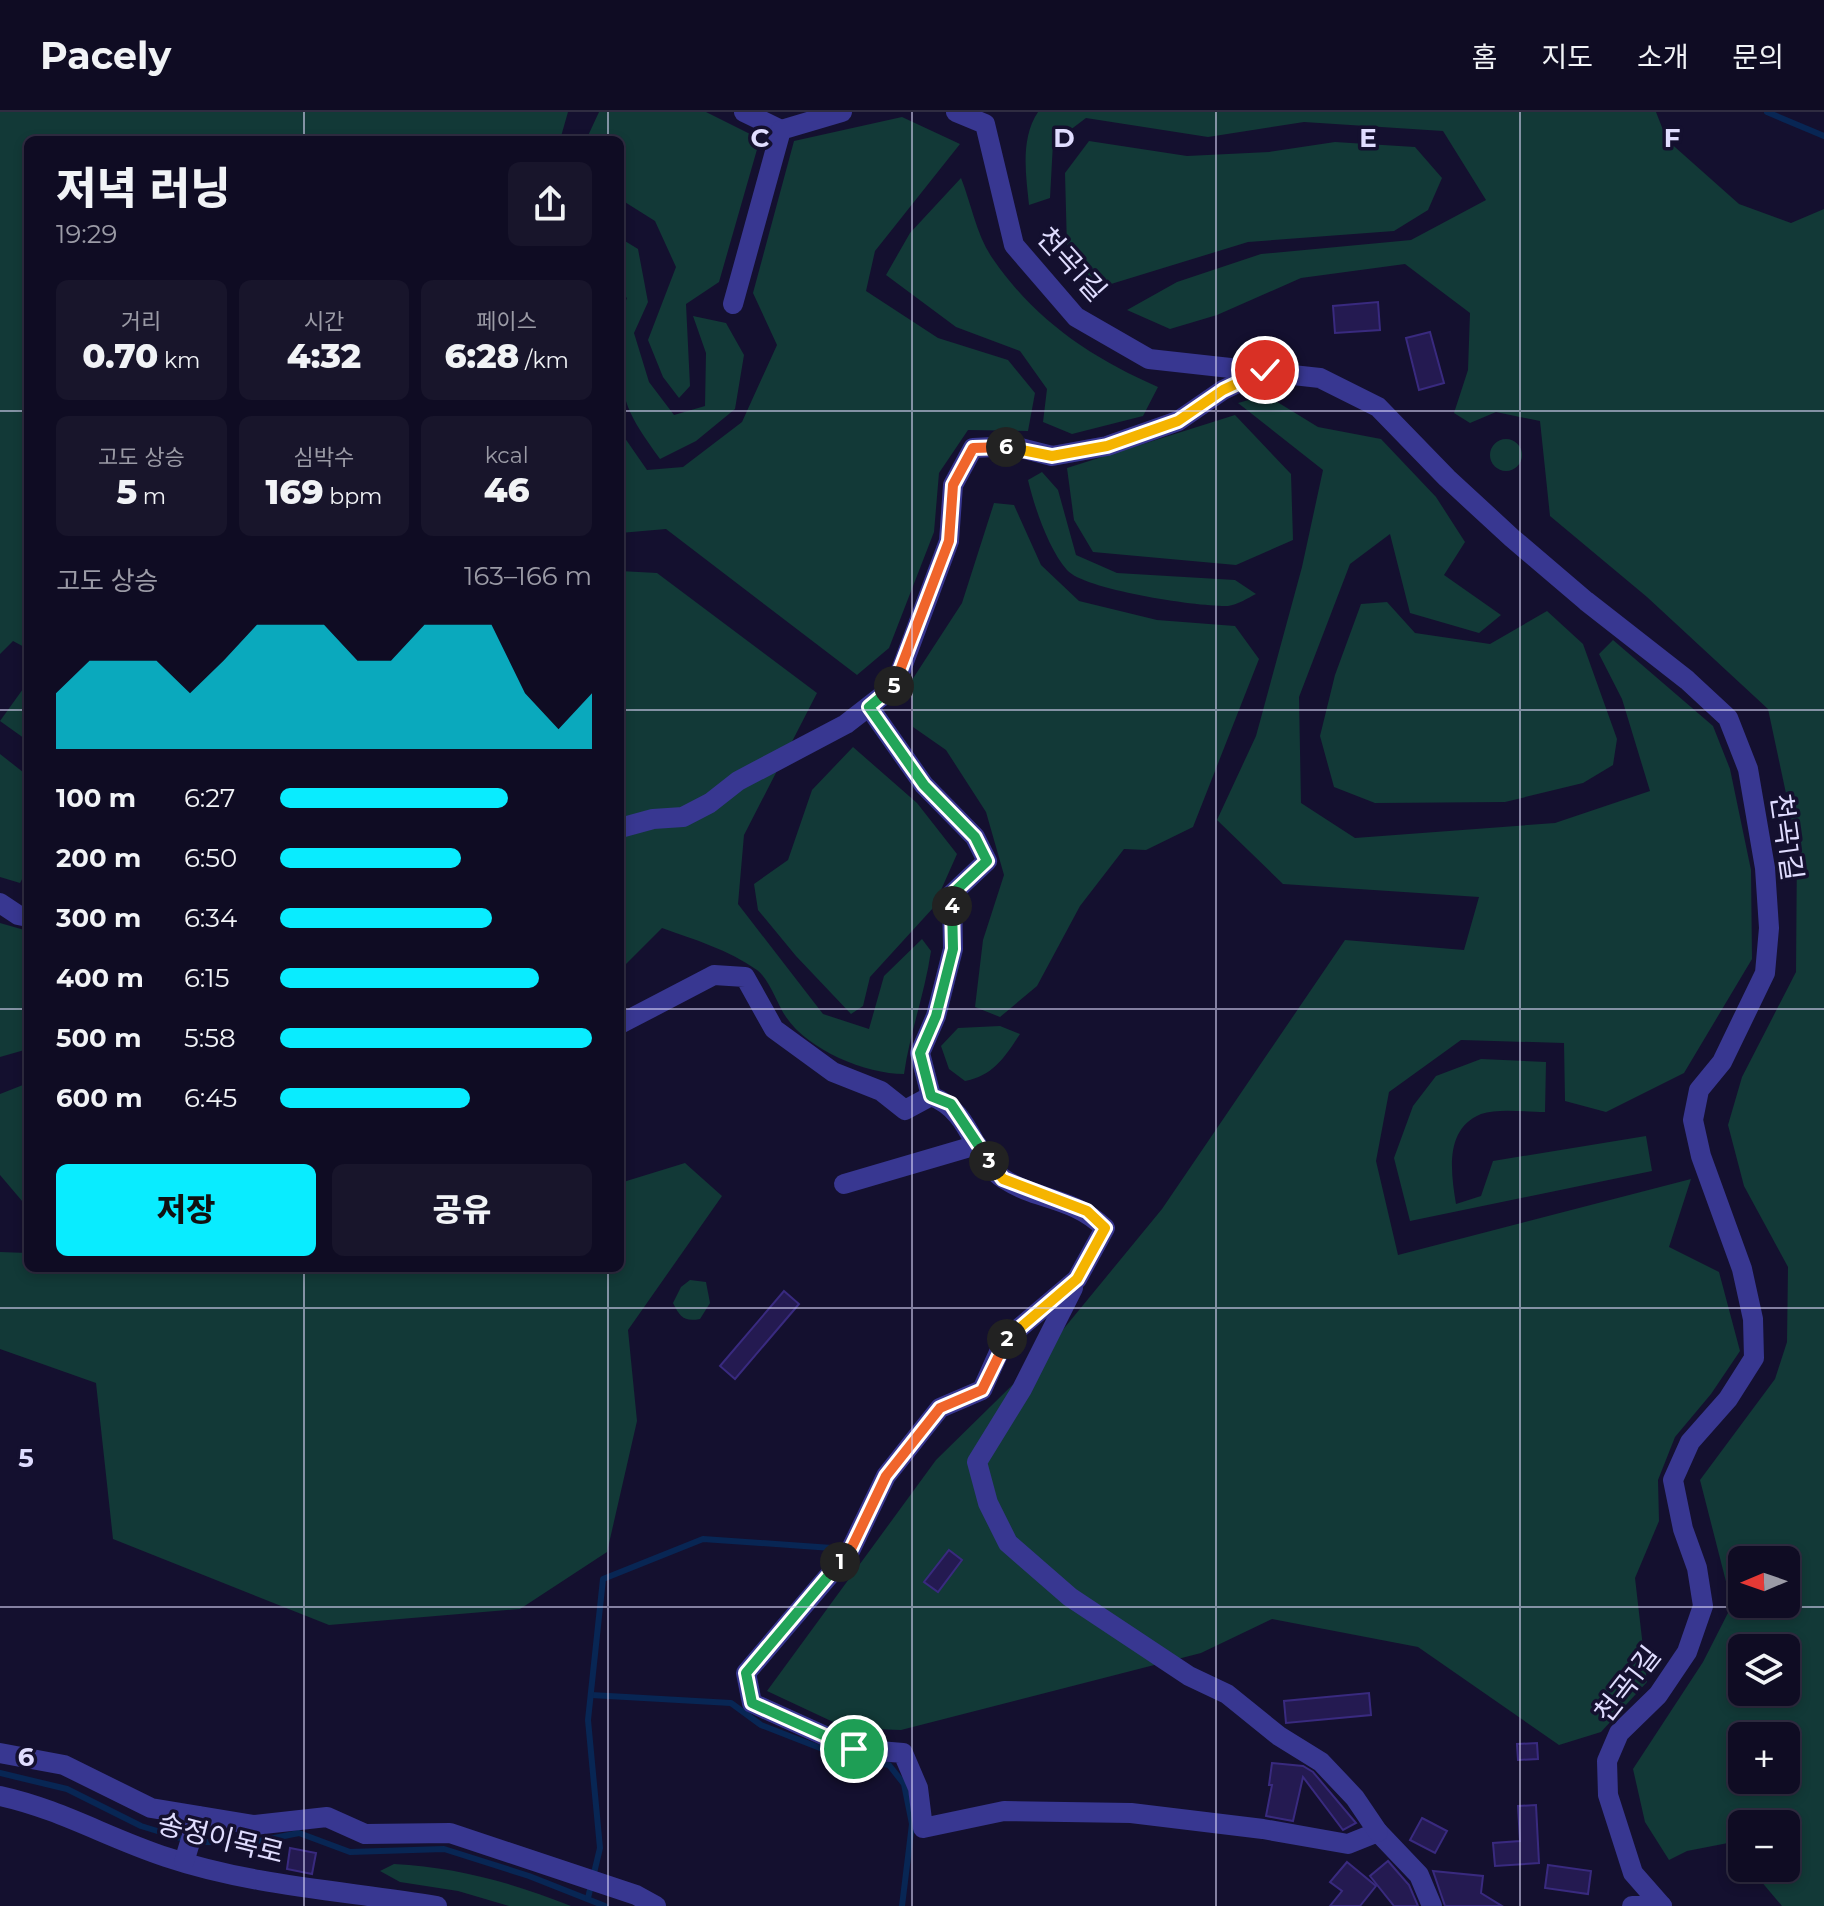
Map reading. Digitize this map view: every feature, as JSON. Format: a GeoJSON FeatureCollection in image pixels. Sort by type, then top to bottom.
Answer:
{"type":"FeatureCollection","features":[{"type":"Feature","properties":{"kind":"street"},"geometry":{"type":"LineString","coordinates":[[744,112],[781,130],[842,112]]}},
{"type":"Feature","properties":{"kind":"street","name":"천곡1길"},"geometry":{"type":"LineString","coordinates":[[956,112],[990,118],[1014,245],[1076,317],[1149,359],[1320,378],[1378,407],[1447,478],[1512,538],[1687,680],[1728,718],[1748,769],[1765,868],[1769,928],[1765,973],[1722,1062],[1699,1090],[1693,1120],[1701,1156],[1742,1269],[1753,1319],[1754,1358],[1728,1399],[1690,1442],[1673,1480],[1683,1529],[1697,1568],[1703,1606],[1687,1652],[1658,1695],[1619,1733],[1607,1761],[1608,1795],[1633,1873],[1662,1906]]}},
{"type":"Feature","properties":{"kind":"street"},"geometry":{"type":"LineString","coordinates":[[733,304],[781,130]]}},
{"type":"Feature","properties":{"kind":"street"},"geometry":{"type":"LineString","coordinates":[[624,827],[653,819],[683,817],[710,803],[738,781],[846,724],[895,686],[949,541],[953,485],[973,448],[1013,446],[1052,456],[1107,446],[1178,421],[1223,390],[1265,370]]}},
{"type":"Feature","properties":{"kind":"street"},"geometry":{"type":"LineString","coordinates":[[869,707],[924,785],[975,837],[987,861],[952,894],[953,949],[936,1016],[920,1053],[931,1096]]}},
{"type":"Feature","properties":{"kind":"street"},"geometry":{"type":"LineString","coordinates":[[0,903],[24,916]]}},
{"type":"Feature","properties":{"kind":"street"},"geometry":{"type":"LineString","coordinates":[[624,1022],[714,975],[745,977],[774,1029],[833,1072],[881,1091],[905,1110],[931,1096]]}},
{"type":"Feature","properties":{"kind":"street"},"geometry":{"type":"LineString","coordinates":[[931,1096],[951,1104],[1003,1179],[1087,1211],[1105,1228],[1022,1389],[977,1462],[988,1503],[1008,1543],[1070,1597],[1189,1676],[1227,1694],[1279,1736],[1321,1762],[1355,1798],[1378,1832],[1419,1875],[1432,1906]]}},
{"type":"Feature","properties":{"kind":"street"},"geometry":{"type":"LineString","coordinates":[[844,1184],[977,1145]]}},
{"type":"Feature","properties":{"kind":"street"},"geometry":{"type":"LineString","coordinates":[[1077,1279],[1004,1341],[982,1390],[940,1408],[886,1476],[850,1551],[746,1673],[752,1703],[854,1749],[903,1753],[918,1788],[923,1828],[1004,1811],[1131,1813],[1263,1829],[1348,1844],[1378,1832]]}},
{"type":"Feature","properties":{"kind":"street"},"geometry":{"type":"LineString","coordinates":[[0,1753],[64,1765],[151,1808],[254,1825],[327,1817],[365,1834],[450,1833],[636,1895],[656,1906]]}},
{"type":"Feature","properties":{"kind":"street","name":"송정이목로"},"geometry":{"type":"LineString","coordinates":[[0,1796],[44,1805],[184,1862],[248,1877],[437,1906]]}},
{"type":"Feature","properties":{"kind":"street"},"geometry":{"type":"LineString","coordinates":[[184,1862],[198,1816]]}},
{"type":"Feature","properties":{"kind":"street"},"geometry":{"type":"LineString","coordinates":[[1632,1906],[1662,1906]]}},
{"type":"Feature","properties":{"kind":"green space"},"geometry":{"type":"Polygon","coordinates":[[[0,112],[568,112],[561,136],[24,136],[24,647],[13,641],[0,654],[0,112]]]}},
{"type":"Feature","properties":{"kind":"green space"},"geometry":{"type":"Polygon","coordinates":[[[599,112],[706,112],[760,139],[719,282],[686,304],[690,386],[679,398],[663,377],[648,340],[676,267],[655,221],[624,202],[624,136],[588,136],[599,112]]]}},
{"type":"Feature","properties":{"kind":"green space"},"geometry":{"type":"Polygon","coordinates":[[[1038,112],[1656,112],[1667,140],[1739,204],[1791,223],[1824,209],[1824,1906],[1782,1906],[1762,1882],[1800,1882],[1800,1810],[1728,1810],[1728,1843],[1687,1851],[1669,1860],[1645,1822],[1633,1769],[1703,1662],[1728,1613],[1728,1618],[1800,1618],[1800,1546],[1728,1546],[1728,1589],[1700,1480],[1775,1379],[1787,1342],[1788,1267],[1744,1186],[1728,1125],[1742,1077],[1796,972],[1797,845],[1768,709],[1647,597],[1550,516],[1540,421],[1496,412],[1470,423],[1454,413],[1468,370],[1470,313],[1405,264],[1301,278],[1217,315],[1170,329],[1127,310],[1177,282],[1261,254],[1411,240],[1486,200],[1443,131],[1304,122],[1208,137],[1086,118],[1053,143],[1050,198],[1029,205],[1026,145],[1038,112]]]}},
{"type":"Feature","properties":{"kind":"green space"},"geometry":{"type":"Polygon","coordinates":[[[902,117],[960,144],[875,251],[866,291],[938,338],[1008,360],[1035,393],[1028,431],[968,430],[939,473],[934,532],[889,648],[857,675],[666,529],[624,533],[624,437],[647,470],[683,467],[742,422],[777,345],[753,293],[794,141],[902,117]]]}},
{"type":"Feature","properties":{"kind":"green space"},"geometry":{"type":"Polygon","coordinates":[[[1089,141],[1187,156],[1269,152],[1335,142],[1415,147],[1442,178],[1428,210],[1394,231],[1248,242],[1098,288],[1067,248],[1065,173],[1089,141]]]}},
{"type":"Feature","properties":{"kind":"green space"},"geometry":{"type":"Polygon","coordinates":[[[961,178],[987,250],[1027,301],[1087,350],[1158,387],[1143,416],[1072,434],[1043,422],[1047,389],[1020,351],[956,327],[886,275],[910,233],[961,178]]]}},
{"type":"Feature","properties":{"kind":"green space"},"geometry":{"type":"Polygon","coordinates":[[[624,240],[638,249],[648,302],[634,333],[649,382],[674,415],[705,406],[706,353],[693,316],[726,323],[744,355],[735,409],[696,441],[660,459],[633,418],[624,394],[624,307],[627,298],[624,295],[624,240]]]}},
{"type":"Feature","properties":{"kind":"green space"},"geometry":{"type":"Polygon","coordinates":[[[1266,395],[1318,427],[1381,439],[1436,497],[1465,542],[1444,575],[1501,615],[1479,633],[1410,613],[1390,534],[1350,564],[1299,697],[1301,803],[1355,838],[1555,823],[1650,791],[1622,699],[1599,654],[1613,640],[1713,726],[1730,769],[1751,870],[1752,959],[1684,1073],[1606,1112],[1565,1101],[1564,1043],[1461,1040],[1389,1092],[1376,1161],[1398,1255],[1691,1179],[1669,1247],[1719,1272],[1740,1351],[1711,1394],[1675,1437],[1658,1480],[1659,1521],[1635,1578],[1647,1682],[1601,1732],[1559,1745],[1418,1647],[1272,1619],[1201,1653],[901,1730],[846,1728],[767,1691],[936,1460],[1038,1360],[1162,1209],[1345,940],[1464,950],[1479,897],[1283,884],[1217,820],[1256,736],[1302,567],[1323,470],[1238,403],[1266,395]]]}},
{"type":"Feature","properties":{"kind":"green space"},"geometry":{"type":"Polygon","coordinates":[[[1235,415],[1291,474],[1293,540],[1236,565],[1093,552],[1074,520],[1067,468],[1235,415]]]}},
{"type":"Feature","properties":{"kind":"green space"},"geometry":{"type":"Polygon","coordinates":[[[1506,439],[1517,444],[1522,455],[1517,466],[1506,471],[1495,466],[1490,455],[1495,444],[1506,439]]]}},
{"type":"Feature","properties":{"kind":"green space"},"geometry":{"type":"Polygon","coordinates":[[[1042,472],[1058,490],[1076,555],[1117,573],[1235,580],[1256,594],[1231,605],[1214,606],[1143,596],[1078,577],[1060,561],[1038,515],[1028,480],[1042,472]]]}},
{"type":"Feature","properties":{"kind":"green space"},"geometry":{"type":"Polygon","coordinates":[[[994,503],[1014,505],[1041,565],[1079,601],[1157,620],[1235,626],[1259,659],[1193,827],[1146,850],[1124,849],[1080,906],[1037,986],[1000,1017],[975,1007],[983,940],[1004,875],[986,812],[946,750],[913,727],[912,680],[962,603],[994,503]]]}},
{"type":"Feature","properties":{"kind":"green space"},"geometry":{"type":"Polygon","coordinates":[[[624,571],[657,573],[817,693],[744,835],[738,904],[823,1014],[869,1029],[884,976],[922,939],[931,951],[904,1074],[856,1065],[823,1050],[808,1040],[786,1017],[766,980],[757,970],[735,957],[662,928],[624,966],[624,571]]]}},
{"type":"Feature","properties":{"kind":"green space"},"geometry":{"type":"Polygon","coordinates":[[[1387,602],[1415,633],[1490,644],[1547,611],[1583,644],[1617,739],[1613,765],[1583,783],[1505,802],[1375,803],[1334,787],[1320,736],[1335,675],[1361,604],[1387,602]]]}},
{"type":"Feature","properties":{"kind":"green space"},"geometry":{"type":"Polygon","coordinates":[[[24,688],[24,738],[0,721],[24,688]]]}},
{"type":"Feature","properties":{"kind":"green space"},"geometry":{"type":"Polygon","coordinates":[[[853,747],[917,803],[957,854],[933,908],[870,977],[863,1006],[851,1014],[758,910],[754,884],[788,860],[812,790],[853,747]]]}},
{"type":"Feature","properties":{"kind":"green space"},"geometry":{"type":"Polygon","coordinates":[[[0,754],[24,773],[24,876],[20,883],[0,877],[0,754]]]}},
{"type":"Feature","properties":{"kind":"green space"},"geometry":{"type":"Polygon","coordinates":[[[0,923],[24,930],[24,1050],[0,1057],[0,923]]]}},
{"type":"Feature","properties":{"kind":"green space"},"geometry":{"type":"Polygon","coordinates":[[[1000,1026],[1020,1034],[991,1070],[965,1081],[949,1069],[941,1046],[958,1028],[1000,1026]]]}},
{"type":"Feature","properties":{"kind":"green space"},"geometry":{"type":"Polygon","coordinates":[[[1481,1059],[1546,1062],[1545,1112],[1496,1111],[1469,1121],[1461,1130],[1453,1153],[1456,1204],[1481,1196],[1493,1161],[1646,1136],[1652,1171],[1410,1221],[1394,1158],[1413,1106],[1436,1076],[1481,1059]]]}},
{"type":"Feature","properties":{"kind":"green space"},"geometry":{"type":"Polygon","coordinates":[[[24,1085],[24,1203],[0,1175],[0,1094],[24,1085]]]}},
{"type":"Feature","properties":{"kind":"green space"},"geometry":{"type":"Polygon","coordinates":[[[685,1163],[722,1196],[628,1330],[637,1421],[607,1552],[520,1609],[329,1625],[113,1539],[96,1383],[0,1349],[0,1252],[24,1253],[24,1272],[624,1272],[624,1182],[685,1163]]]}},
{"type":"Feature","properties":{"kind":"green space"},"geometry":{"type":"Polygon","coordinates":[[[690,1280],[706,1282],[710,1303],[700,1319],[683,1317],[673,1303],[681,1287],[690,1280]]]}},
{"type":"Feature","properties":{"kind":"green space"},"geometry":{"type":"Polygon","coordinates":[[[394,1864],[484,1878],[571,1906],[509,1906],[458,1891],[400,1882],[380,1871],[394,1864]]]}},
{"type":"Feature","properties":{"kind":"building"},"geometry":{"type":"Polygon","coordinates":[[[1378,302],[1380,330],[1335,333],[1333,306],[1378,302]]]}},
{"type":"Feature","properties":{"kind":"building"},"geometry":{"type":"Polygon","coordinates":[[[1430,332],[1444,383],[1419,390],[1406,338],[1430,332]]]}},
{"type":"Feature","properties":{"kind":"building"},"geometry":{"type":"Polygon","coordinates":[[[784,1291],[799,1304],[735,1379],[720,1366],[784,1291]]]}},
{"type":"Feature","properties":{"kind":"building"},"geometry":{"type":"Polygon","coordinates":[[[949,1550],[962,1560],[938,1592],[924,1582],[949,1550]]]}},
{"type":"Feature","properties":{"kind":"building"},"geometry":{"type":"Polygon","coordinates":[[[1369,1693],[1371,1715],[1286,1723],[1284,1701],[1369,1693]]]}},
{"type":"Feature","properties":{"kind":"building"},"geometry":{"type":"Polygon","coordinates":[[[1537,1743],[1538,1759],[1518,1760],[1517,1744],[1537,1743]]]}},
{"type":"Feature","properties":{"kind":"building"},"geometry":{"type":"Polygon","coordinates":[[[1272,1763],[1303,1766],[1313,1772],[1356,1823],[1343,1830],[1303,1777],[1293,1821],[1266,1816],[1272,1785],[1269,1785],[1272,1763]]]}},
{"type":"Feature","properties":{"kind":"building"},"geometry":{"type":"Polygon","coordinates":[[[1536,1805],[1539,1863],[1495,1866],[1493,1843],[1520,1841],[1518,1806],[1536,1805]]]}},
{"type":"Feature","properties":{"kind":"building"},"geometry":{"type":"Polygon","coordinates":[[[1422,1818],[1447,1831],[1435,1853],[1410,1840],[1422,1818]]]}},
{"type":"Feature","properties":{"kind":"building"},"geometry":{"type":"Polygon","coordinates":[[[290,1848],[316,1853],[312,1874],[287,1869],[290,1848]]]}},
{"type":"Feature","properties":{"kind":"building"},"geometry":{"type":"Polygon","coordinates":[[[1388,1861],[1409,1885],[1418,1906],[1394,1906],[1370,1876],[1388,1861]]]}},
{"type":"Feature","properties":{"kind":"building"},"geometry":{"type":"Polygon","coordinates":[[[1347,1862],[1376,1886],[1360,1906],[1330,1906],[1342,1891],[1330,1882],[1347,1862]]]}},
{"type":"Feature","properties":{"kind":"building"},"geometry":{"type":"Polygon","coordinates":[[[1548,1865],[1591,1871],[1588,1894],[1545,1888],[1548,1865]]]}},
{"type":"Feature","properties":{"kind":"building"},"geometry":{"type":"Polygon","coordinates":[[[1433,1871],[1483,1876],[1481,1893],[1502,1906],[1445,1906],[1433,1871]]]}},
{"type":"Feature","properties":{"kind":"waterway"},"geometry":{"type":"LineString","coordinates":[[1767,112],[1824,136]]}},
{"type":"Feature","properties":{"kind":"waterway"},"geometry":{"type":"LineString","coordinates":[[588,1898],[600,1848],[588,1720],[603,1579],[703,1539],[832,1548]]}},
{"type":"Feature","properties":{"kind":"waterway"},"geometry":{"type":"LineString","coordinates":[[591,1695],[731,1703],[761,1725],[838,1755],[889,1765],[904,1784],[912,1824],[902,1906]]}},
{"type":"Feature","properties":{"kind":"waterway"},"geometry":{"type":"LineString","coordinates":[[0,1773],[67,1789],[141,1826],[193,1842],[254,1842],[299,1833],[350,1852],[444,1849],[529,1876],[605,1906]]}},
{"type":"Feature","properties":{"kind":"route"},"geometry":{"type":"LineString","coordinates":[[854,1749],[752,1703],[746,1673],[850,1551],[886,1476],[940,1408],[982,1390],[1004,1341],[1077,1279],[1105,1228],[1087,1211],[1003,1179],[951,1104],[931,1096],[920,1053],[936,1016],[953,949],[952,894],[987,861],[975,837],[924,785],[869,707],[895,686],[912,645],[949,541],[953,485],[973,448],[1013,446],[1052,456],[1107,446],[1178,421],[1223,390],[1265,370]]}}]}
